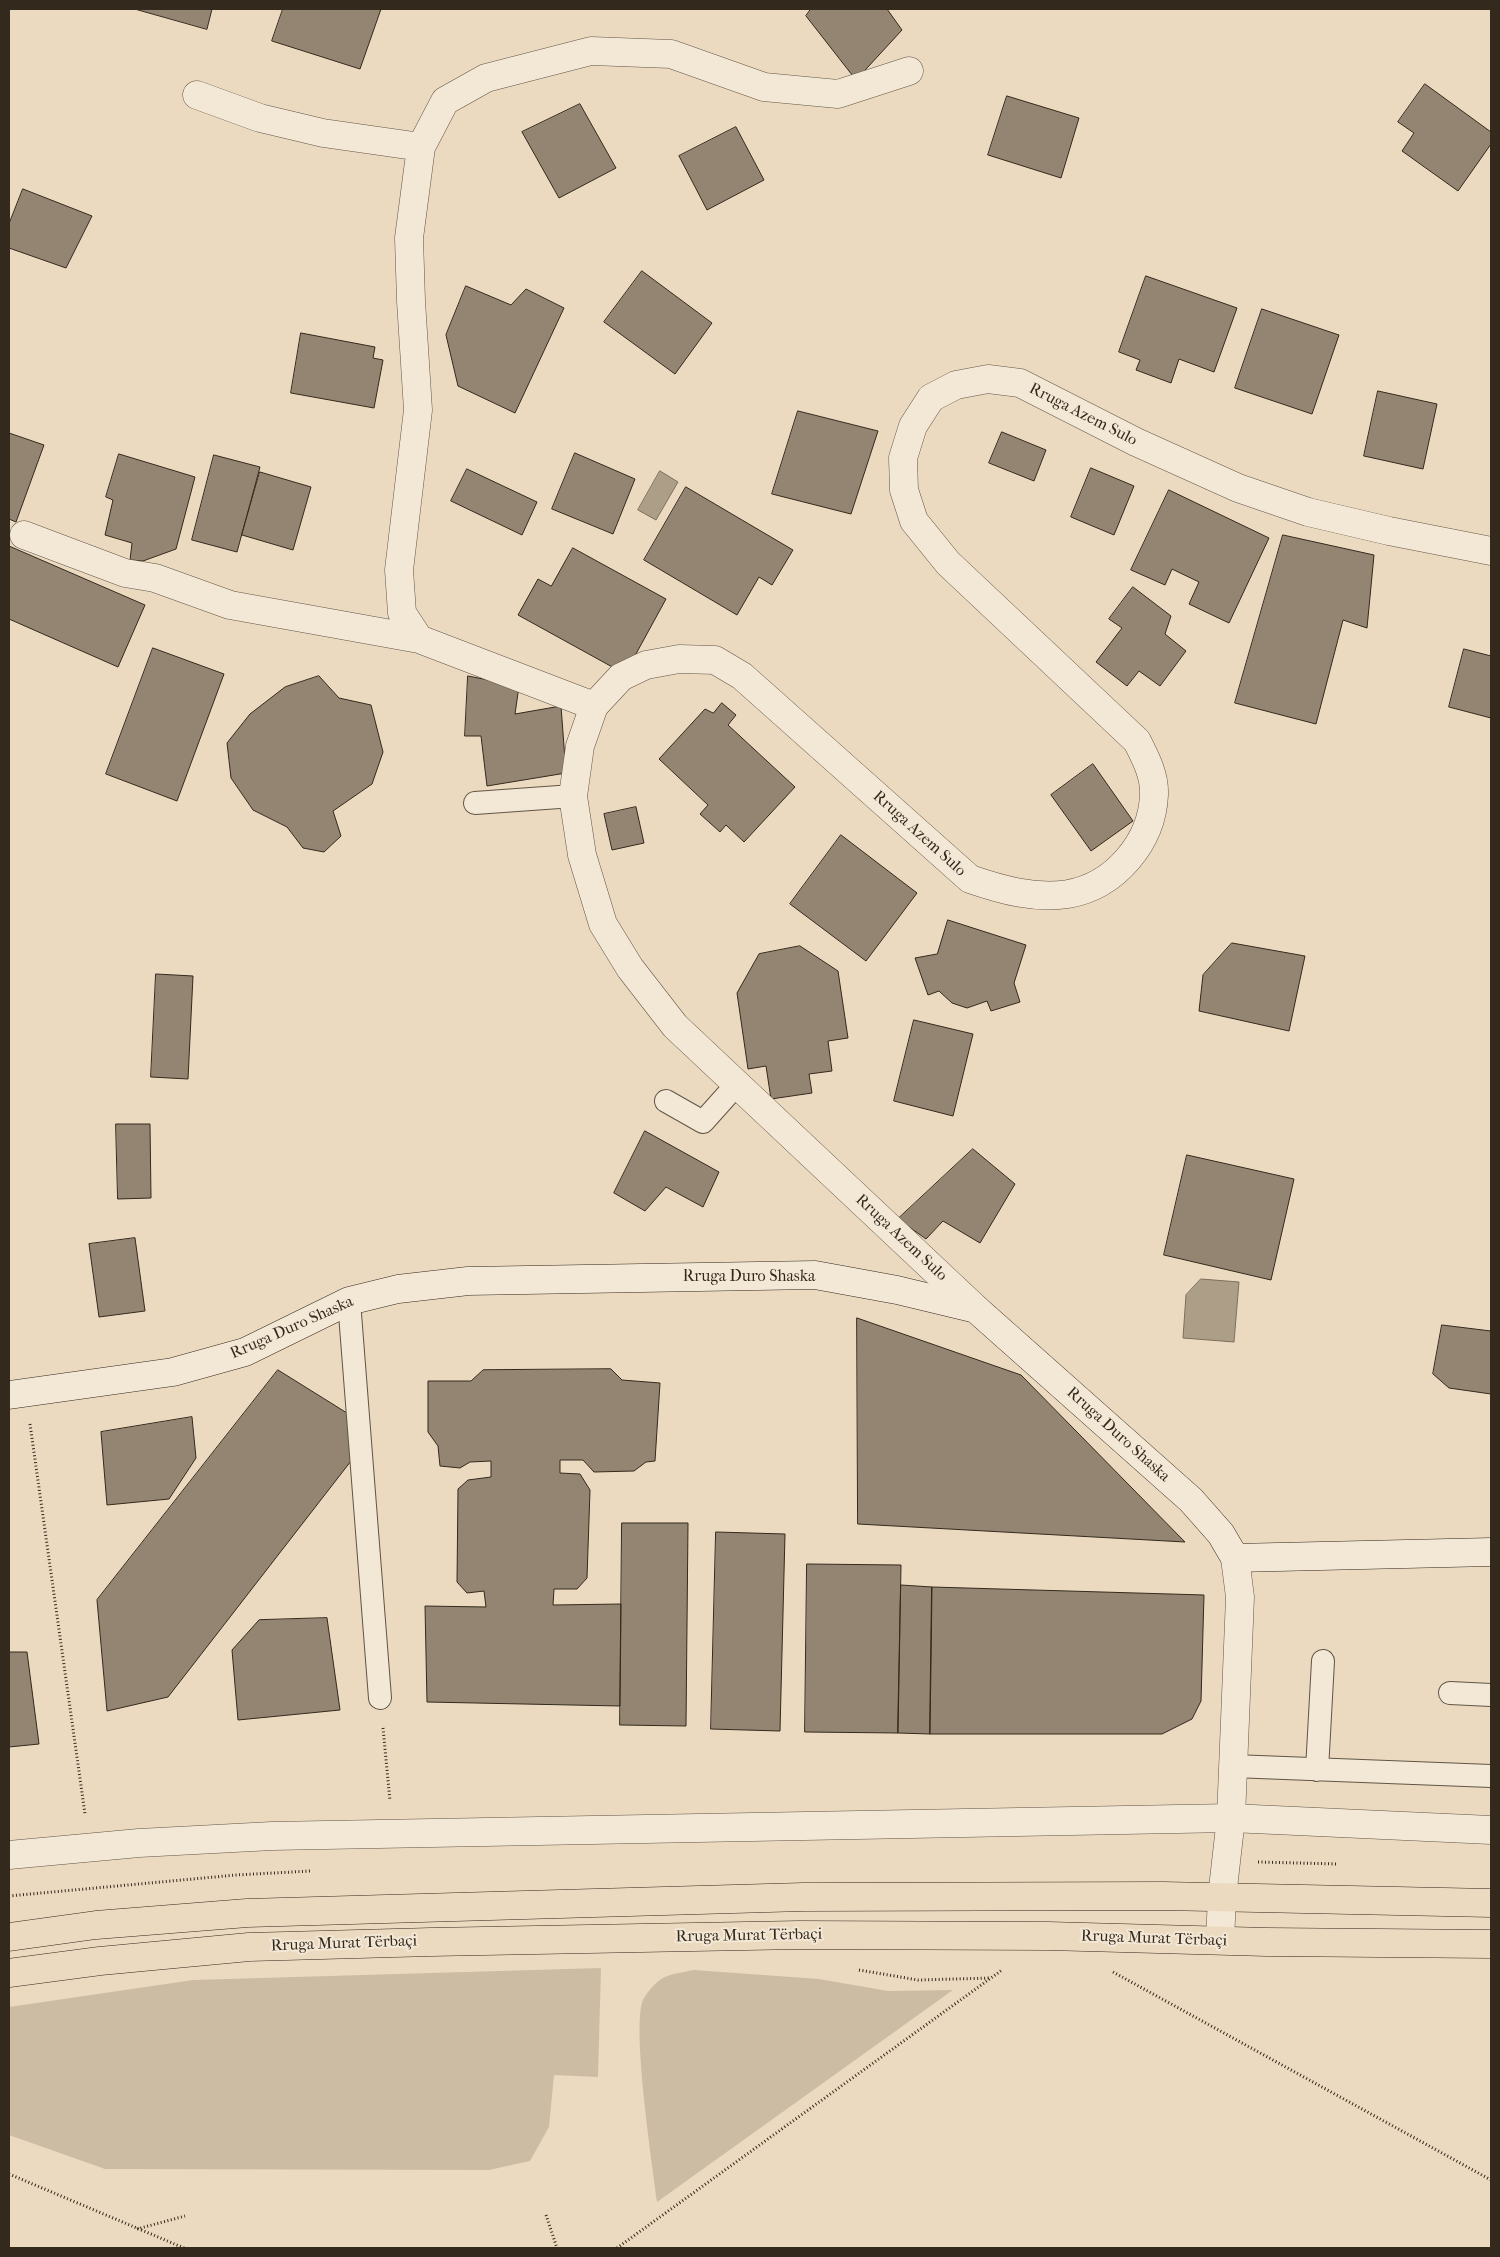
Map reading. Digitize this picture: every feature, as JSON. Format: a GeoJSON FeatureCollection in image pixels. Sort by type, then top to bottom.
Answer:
{"type":"FeatureCollection","features":[{"type":"Feature","properties":{"kind":"main road"},"geometry":{"type":"LineString","coordinates":[[9,1937],[96,1926],[247,1913],[428,1906],[803,1897],[1222,1897],[1491,1903]]}},
{"type":"Feature","properties":{"kind":"main road","name":"Rruga Murat Tërbaçi"},"geometry":{"type":"LineString","coordinates":[[9,1973],[100,1961],[249,1947],[412,1942],[799,1935],[1095,1937],[1491,1944]]}},
{"type":"Feature","properties":{"kind":"street"},"geometry":{"type":"LineString","coordinates":[[419,639],[402,613],[399,570],[418,410],[409,238],[421,147],[445,101],[486,78],[591,51],[671,54],[764,87],[838,94],[909,71]]}},
{"type":"Feature","properties":{"kind":"street"},"geometry":{"type":"LineString","coordinates":[[197,95],[260,118],[323,133],[421,147]]}},
{"type":"Feature","properties":{"kind":"street","name":"Rruga Azem Sulo"},"geometry":{"type":"LineString","coordinates":[[976,1309],[676,1026],[630,968],[603,924],[582,855],[573,796],[580,746],[594,706],[621,677],[646,665],[679,659],[715,660],[742,676],[970,879],[999,889],[1036,895],[1068,894],[1097,885],[1105,879],[1126,862],[1146,834],[1154,794],[1150,768],[1137,740],[948,563],[914,521],[904,490],[903,458],[913,426],[931,398],[956,386],[988,379],[1020,383],[1136,442],[1238,488],[1308,512],[1389,531],[1491,551]]}},
{"type":"Feature","properties":{"kind":"street"},"geometry":{"type":"LineString","coordinates":[[24,535],[125,573],[155,578],[230,605],[419,639],[594,706]]}},
{"type":"Feature","properties":{"kind":"street","name":"Rruga Duro Shaska"},"geometry":{"type":"LineString","coordinates":[[17,1394],[173,1372],[244,1352],[349,1301],[398,1289],[468,1281],[816,1275],[897,1290],[976,1309],[1192,1500],[1221,1534],[1234,1558],[1240,1597],[1230,1818],[1222,1897],[1220,1940]]}},
{"type":"Feature","properties":{"kind":"street"},"geometry":{"type":"LineString","coordinates":[[1234,1558],[1491,1552]]}},
{"type":"Feature","properties":{"kind":"street"},"geometry":{"type":"LineString","coordinates":[[9,1855],[89,1847],[263,1837],[1230,1818],[1491,1830]]}},
{"type":"Feature","properties":{"kind":"lane"},"geometry":{"type":"LineString","coordinates":[[475,803],[573,796]]}},
{"type":"Feature","properties":{"kind":"lane"},"geometry":{"type":"LineString","coordinates":[[666,1101],[703,1122],[737,1084]]}},
{"type":"Feature","properties":{"kind":"lane"},"geometry":{"type":"LineString","coordinates":[[349,1301],[380,1698]]}},
{"type":"Feature","properties":{"kind":"lane"},"geometry":{"type":"LineString","coordinates":[[1317,1770],[1323,1661]]}},
{"type":"Feature","properties":{"kind":"lane"},"geometry":{"type":"LineString","coordinates":[[1450,1693],[1491,1695]]}},
{"type":"Feature","properties":{"kind":"lane"},"geometry":{"type":"LineString","coordinates":[[1233,1766],[1491,1776]]}},
{"type":"Feature","properties":{"kind":"path"},"geometry":{"type":"LineString","coordinates":[[17,1394],[89,1847]]}},
{"type":"Feature","properties":{"kind":"path"},"geometry":{"type":"LineString","coordinates":[[380,1698],[393,1834]]}},
{"type":"Feature","properties":{"kind":"path"},"geometry":{"type":"LineString","coordinates":[[617,2248],[1008,1966]]}},
{"type":"Feature","properties":{"kind":"path"},"geometry":{"type":"LineString","coordinates":[[1108,1970],[1491,2180]]}},
{"type":"Feature","properties":{"kind":"path"},"geometry":{"type":"LineString","coordinates":[[9,2174],[184,2248]]}},
{"type":"Feature","properties":{"kind":"path"},"geometry":{"type":"LineString","coordinates":[[546,2215],[557,2248]]}},
{"type":"Feature","properties":{"kind":"path"},"geometry":{"type":"LineString","coordinates":[[137,2229],[185,2216]]}},
{"type":"Feature","properties":{"kind":"shaded area"},"geometry":{"type":"Polygon","coordinates":[[[660,471],[678,482],[656,520],[638,510],[660,471]]]}},
{"type":"Feature","properties":{"kind":"shaded area"},"geometry":{"type":"Polygon","coordinates":[[[1201,1279],[1239,1282],[1234,1342],[1183,1338],[1186,1295],[1201,1279]]]}},
{"type":"Feature","properties":{"kind":"shaded area"},"geometry":{"type":"Polygon","coordinates":[[[601,1968],[598,2077],[554,2075],[549,2127],[530,2161],[489,2170],[105,2169],[9,2135],[9,2007],[193,1980],[601,1968]]]}},
{"type":"Feature","properties":{"kind":"shaded area"},"geometry":{"type":"Polygon","coordinates":[[[694,1970],[819,1979],[888,1991],[953,1990],[657,2202],[647,2129],[641,2064],[640,2012],[644,1998],[660,1980],[671,1975],[694,1970]]]}},
{"type":"Feature","properties":{"kind":"building"},"geometry":{"type":"Polygon","coordinates":[[[135,9],[212,9],[207,29],[135,9]]]}},
{"type":"Feature","properties":{"kind":"building"},"geometry":{"type":"Polygon","coordinates":[[[283,9],[381,9],[360,69],[272,41],[283,9]]]}},
{"type":"Feature","properties":{"kind":"building"},"geometry":{"type":"Polygon","coordinates":[[[811,9],[887,9],[902,30],[856,80],[806,16],[811,9]]]}},
{"type":"Feature","properties":{"kind":"building"},"geometry":{"type":"Polygon","coordinates":[[[1425,84],[1491,132],[1491,144],[1458,191],[1402,151],[1414,133],[1398,122],[1425,84]]]}},
{"type":"Feature","properties":{"kind":"building"},"geometry":{"type":"Polygon","coordinates":[[[1007,96],[1079,118],[1061,178],[988,155],[1007,96]]]}},
{"type":"Feature","properties":{"kind":"building"},"geometry":{"type":"Polygon","coordinates":[[[580,104],[616,168],[559,198],[522,132],[580,104]]]}},
{"type":"Feature","properties":{"kind":"building"},"geometry":{"type":"Polygon","coordinates":[[[736,127],[764,180],[707,210],[679,156],[736,127]]]}},
{"type":"Feature","properties":{"kind":"building"},"geometry":{"type":"Polygon","coordinates":[[[23,189],[92,216],[66,268],[9,248],[9,224],[23,189]]]}},
{"type":"Feature","properties":{"kind":"building"},"geometry":{"type":"Polygon","coordinates":[[[642,271],[712,323],[675,374],[604,322],[642,271]]]}},
{"type":"Feature","properties":{"kind":"building"},"geometry":{"type":"Polygon","coordinates":[[[1146,276],[1237,308],[1214,372],[1179,359],[1171,383],[1136,370],[1140,360],[1119,352],[1146,276]]]}},
{"type":"Feature","properties":{"kind":"building"},"geometry":{"type":"Polygon","coordinates":[[[466,286],[511,305],[526,289],[564,308],[515,413],[458,386],[446,335],[466,286]]]}},
{"type":"Feature","properties":{"kind":"building"},"geometry":{"type":"Polygon","coordinates":[[[1262,309],[1339,335],[1312,414],[1235,388],[1262,309]]]}},
{"type":"Feature","properties":{"kind":"building"},"geometry":{"type":"Polygon","coordinates":[[[301,333],[375,347],[373,358],[383,360],[374,408],[291,393],[301,333]]]}},
{"type":"Feature","properties":{"kind":"building"},"geometry":{"type":"Polygon","coordinates":[[[1378,391],[1437,404],[1423,469],[1364,456],[1378,391]]]}},
{"type":"Feature","properties":{"kind":"building"},"geometry":{"type":"Polygon","coordinates":[[[798,411],[878,431],[851,514],[772,494],[798,411]]]}},
{"type":"Feature","properties":{"kind":"building"},"geometry":{"type":"Polygon","coordinates":[[[1002,432],[1046,450],[1034,481],[989,463],[1002,432]]]}},
{"type":"Feature","properties":{"kind":"building"},"geometry":{"type":"Polygon","coordinates":[[[9,433],[44,445],[16,522],[9,519],[9,433]]]}},
{"type":"Feature","properties":{"kind":"building"},"geometry":{"type":"Polygon","coordinates":[[[575,453],[635,479],[613,534],[552,509],[575,453]]]}},
{"type":"Feature","properties":{"kind":"building"},"geometry":{"type":"Polygon","coordinates":[[[119,454],[195,477],[176,549],[143,561],[130,560],[132,543],[105,535],[113,500],[106,497],[119,454]]]}},
{"type":"Feature","properties":{"kind":"building"},"geometry":{"type":"Polygon","coordinates":[[[214,455],[260,467],[237,552],[192,540],[214,455]]]}},
{"type":"Feature","properties":{"kind":"building"},"geometry":{"type":"Polygon","coordinates":[[[1091,468],[1134,486],[1114,535],[1071,517],[1091,468]]]}},
{"type":"Feature","properties":{"kind":"building"},"geometry":{"type":"Polygon","coordinates":[[[467,469],[537,502],[522,535],[451,501],[467,469]]]}},
{"type":"Feature","properties":{"kind":"building"},"geometry":{"type":"Polygon","coordinates":[[[260,472],[311,487],[293,550],[242,535],[260,472]]]}},
{"type":"Feature","properties":{"kind":"building"},"geometry":{"type":"Polygon","coordinates":[[[686,487],[793,550],[772,585],[759,577],[737,615],[644,560],[686,487]]]}},
{"type":"Feature","properties":{"kind":"building"},"geometry":{"type":"Polygon","coordinates":[[[1169,490],[1269,538],[1229,623],[1189,604],[1199,582],[1172,569],[1165,585],[1131,570],[1169,490]]]}},
{"type":"Feature","properties":{"kind":"building"},"geometry":{"type":"Polygon","coordinates":[[[1283,535],[1374,555],[1367,628],[1343,620],[1316,724],[1235,703],[1283,535]]]}},
{"type":"Feature","properties":{"kind":"building"},"geometry":{"type":"Polygon","coordinates":[[[9,546],[145,605],[118,667],[9,619],[9,546]]]}},
{"type":"Feature","properties":{"kind":"building"},"geometry":{"type":"Polygon","coordinates":[[[573,548],[666,599],[625,674],[518,615],[538,579],[551,586],[573,548]]]}},
{"type":"Feature","properties":{"kind":"building"},"geometry":{"type":"Polygon","coordinates":[[[1133,587],[1171,616],[1165,634],[1186,651],[1160,686],[1139,671],[1127,686],[1096,662],[1122,628],[1109,619],[1133,587]]]}},
{"type":"Feature","properties":{"kind":"building"},"geometry":{"type":"Polygon","coordinates":[[[153,648],[224,674],[177,801],[106,774],[153,648]]]}},
{"type":"Feature","properties":{"kind":"building"},"geometry":{"type":"Polygon","coordinates":[[[1464,649],[1491,656],[1491,718],[1449,707],[1464,649]]]}},
{"type":"Feature","properties":{"kind":"building"},"geometry":{"type":"Polygon","coordinates":[[[319,676],[339,698],[371,705],[383,752],[372,784],[333,811],[341,836],[324,852],[303,848],[287,827],[253,810],[231,778],[227,743],[250,714],[285,687],[319,676]]]}},
{"type":"Feature","properties":{"kind":"building"},"geometry":{"type":"Polygon","coordinates":[[[468,676],[519,686],[515,714],[561,706],[566,773],[487,786],[481,736],[465,736],[468,676]]]}},
{"type":"Feature","properties":{"kind":"building"},"geometry":{"type":"Polygon","coordinates":[[[722,703],[736,715],[728,725],[795,787],[744,842],[726,825],[720,832],[700,814],[708,805],[659,759],[705,709],[713,713],[722,703]]]}},
{"type":"Feature","properties":{"kind":"building"},"geometry":{"type":"Polygon","coordinates":[[[1093,764],[1133,821],[1091,851],[1051,795],[1093,764]]]}},
{"type":"Feature","properties":{"kind":"building"},"geometry":{"type":"Polygon","coordinates":[[[636,807],[644,843],[612,850],[604,814],[636,807]]]}},
{"type":"Feature","properties":{"kind":"building"},"geometry":{"type":"Polygon","coordinates":[[[841,835],[917,893],[866,961],[790,904],[841,835]]]}},
{"type":"Feature","properties":{"kind":"building"},"geometry":{"type":"Polygon","coordinates":[[[948,920],[1026,945],[1014,983],[1020,1002],[991,1011],[987,1001],[967,1008],[952,1003],[939,991],[928,995],[915,958],[937,954],[948,920]]]}},
{"type":"Feature","properties":{"kind":"building"},"geometry":{"type":"Polygon","coordinates":[[[1232,943],[1305,956],[1289,1031],[1199,1011],[1203,975],[1232,943]]]}},
{"type":"Feature","properties":{"kind":"building"},"geometry":{"type":"Polygon","coordinates":[[[800,946],[838,971],[848,1038],[828,1041],[832,1071],[809,1074],[812,1093],[771,1099],[766,1066],[748,1069],[737,993],[759,954],[800,946]]]}},
{"type":"Feature","properties":{"kind":"building"},"geometry":{"type":"Polygon","coordinates":[[[156,974],[193,976],[188,1079],[151,1077],[156,974]]]}},
{"type":"Feature","properties":{"kind":"building"},"geometry":{"type":"Polygon","coordinates":[[[914,1020],[973,1034],[953,1116],[894,1101],[914,1020]]]}},
{"type":"Feature","properties":{"kind":"building"},"geometry":{"type":"Polygon","coordinates":[[[116,1124],[150,1124],[151,1198],[118,1199],[116,1124]]]}},
{"type":"Feature","properties":{"kind":"building"},"geometry":{"type":"Polygon","coordinates":[[[645,1131],[719,1172],[703,1207],[666,1187],[645,1211],[614,1193],[645,1131]]]}},
{"type":"Feature","properties":{"kind":"building"},"geometry":{"type":"Polygon","coordinates":[[[973,1149],[1015,1184],[980,1243],[943,1221],[926,1239],[898,1219],[973,1149]]]}},
{"type":"Feature","properties":{"kind":"building"},"geometry":{"type":"Polygon","coordinates":[[[1187,1155],[1294,1179],[1271,1280],[1164,1255],[1187,1155]]]}},
{"type":"Feature","properties":{"kind":"building"},"geometry":{"type":"Polygon","coordinates":[[[135,1238],[145,1311],[99,1317],[89,1244],[135,1238]]]}},
{"type":"Feature","properties":{"kind":"building"},"geometry":{"type":"Polygon","coordinates":[[[857,1318],[1021,1375],[1185,1542],[858,1524],[857,1318]]]}},
{"type":"Feature","properties":{"kind":"building"},"geometry":{"type":"Polygon","coordinates":[[[1442,1325],[1491,1331],[1491,1394],[1449,1388],[1433,1374],[1442,1325]]]}},
{"type":"Feature","properties":{"kind":"building"},"geometry":{"type":"Polygon","coordinates":[[[611,1369],[622,1380],[660,1383],[655,1461],[646,1462],[634,1471],[594,1472],[583,1460],[560,1460],[560,1473],[580,1474],[590,1490],[587,1578],[577,1589],[554,1589],[553,1605],[621,1604],[620,1706],[427,1702],[425,1606],[486,1607],[484,1591],[467,1593],[457,1582],[458,1489],[468,1480],[491,1477],[491,1461],[470,1462],[460,1468],[440,1466],[438,1446],[428,1432],[428,1381],[471,1381],[483,1370],[611,1369]]]}},
{"type":"Feature","properties":{"kind":"building"},"geometry":{"type":"Polygon","coordinates":[[[278,1370],[347,1413],[351,1461],[168,1697],[107,1711],[97,1600],[278,1370]]]}},
{"type":"Feature","properties":{"kind":"building"},"geometry":{"type":"Polygon","coordinates":[[[192,1417],[196,1458],[169,1499],[107,1505],[101,1432],[192,1417]]]}},
{"type":"Feature","properties":{"kind":"building"},"geometry":{"type":"Polygon","coordinates":[[[622,1523],[688,1523],[686,1726],[620,1725],[622,1523]]]}},
{"type":"Feature","properties":{"kind":"building"},"geometry":{"type":"Polygon","coordinates":[[[716,1532],[785,1534],[780,1731],[711,1729],[716,1532]]]}},
{"type":"Feature","properties":{"kind":"building"},"geometry":{"type":"Polygon","coordinates":[[[807,1564],[901,1565],[898,1733],[805,1732],[807,1564]]]}},
{"type":"Feature","properties":{"kind":"building"},"geometry":{"type":"Polygon","coordinates":[[[901,1585],[932,1587],[930,1734],[898,1733],[901,1585]]]}},
{"type":"Feature","properties":{"kind":"building"},"geometry":{"type":"Polygon","coordinates":[[[932,1587],[1204,1595],[1201,1701],[1192,1719],[1162,1734],[930,1734],[932,1587]]]}},
{"type":"Feature","properties":{"kind":"building"},"geometry":{"type":"Polygon","coordinates":[[[327,1618],[340,1710],[238,1720],[232,1650],[259,1620],[327,1618]]]}},
{"type":"Feature","properties":{"kind":"building"},"geometry":{"type":"Polygon","coordinates":[[[9,1652],[27,1652],[39,1744],[9,1747],[9,1652]]]}}]}
